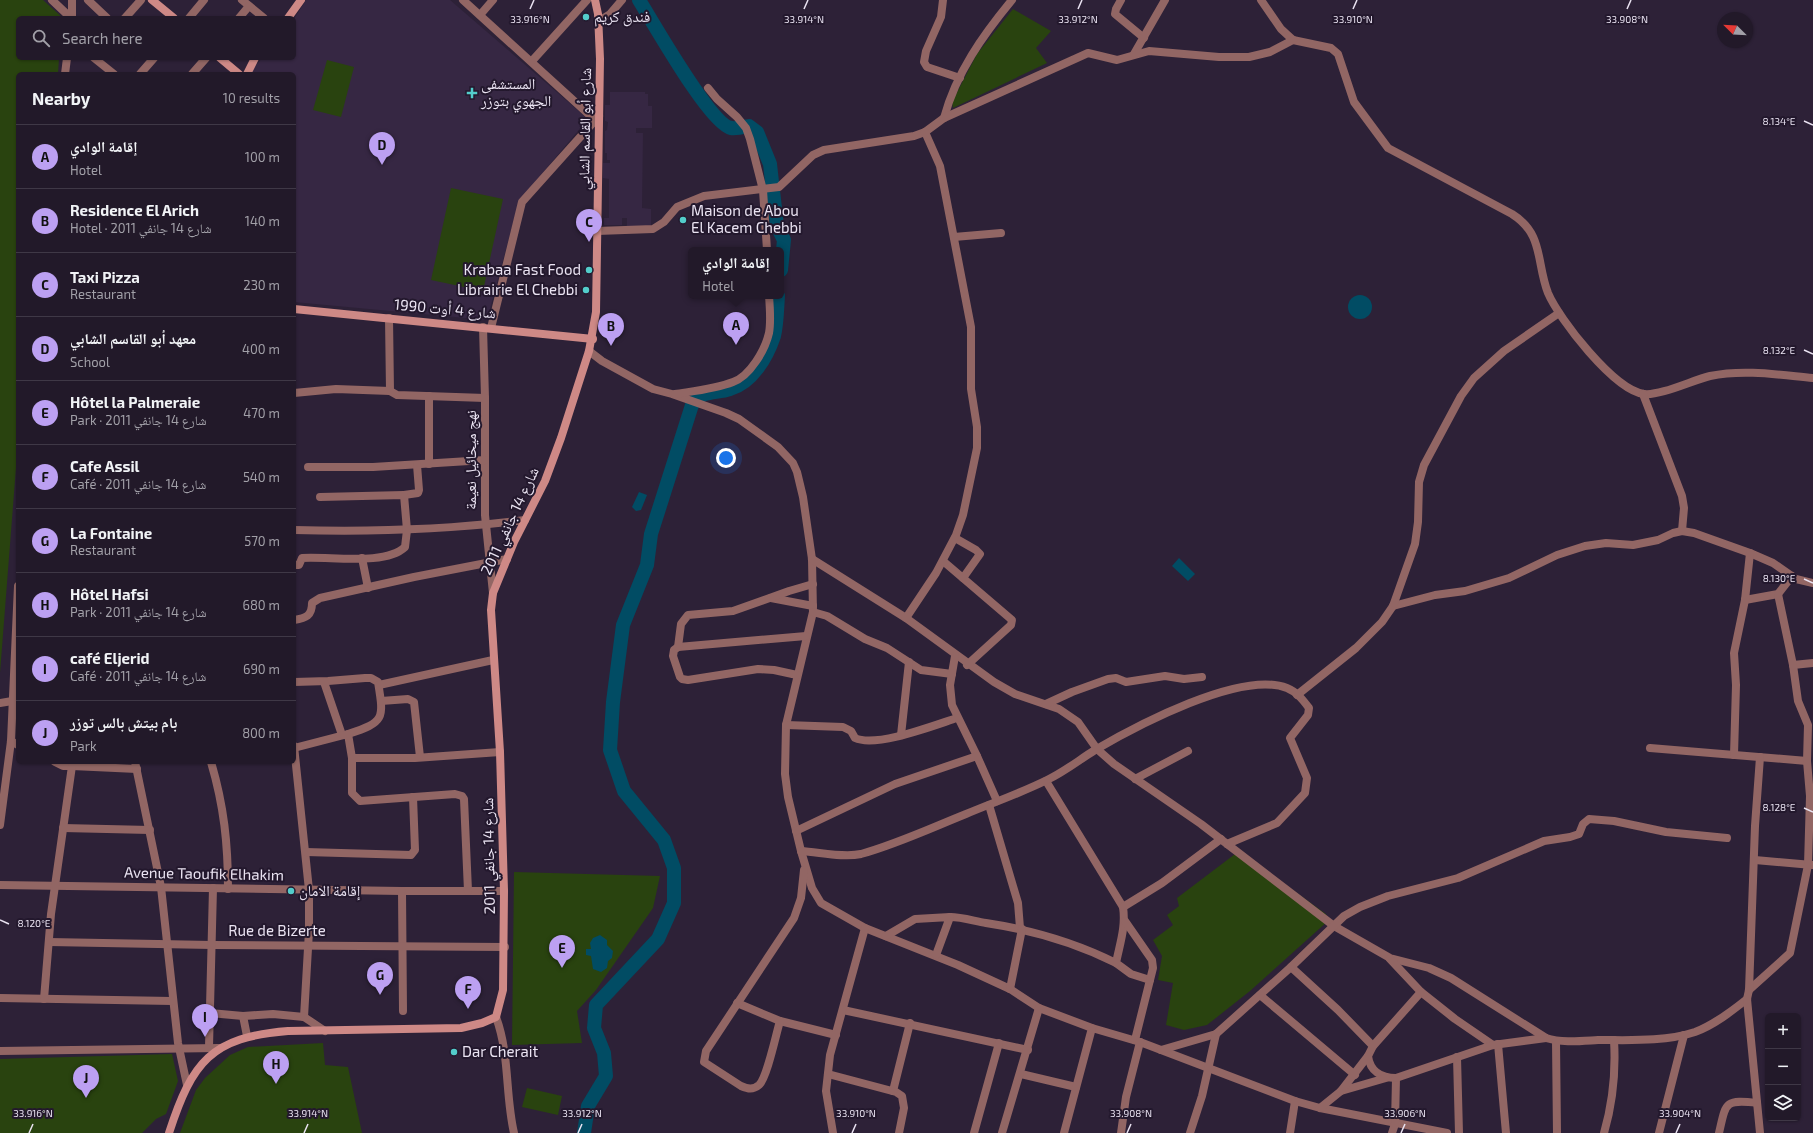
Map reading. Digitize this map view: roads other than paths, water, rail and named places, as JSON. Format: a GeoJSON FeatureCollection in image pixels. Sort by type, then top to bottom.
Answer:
{"type":"FeatureCollection","features":[{"type":"Feature","properties":{"kind":"main road"},"geometry":{"type":"LineString","coordinates":[[152,0],[172,16]]}},
{"type":"Feature","properties":{"kind":"main road"},"geometry":{"type":"LineString","coordinates":[[289,16],[301,0]]}},
{"type":"Feature","properties":{"kind":"main road","name":"شارع أبو القاسم الشابي"},"geometry":{"type":"LineString","coordinates":[[594,0],[599,21],[597,230],[594,335]]}},
{"type":"Feature","properties":{"kind":"main road"},"geometry":{"type":"LineString","coordinates":[[222,60],[237,72]]}},
{"type":"Feature","properties":{"kind":"main road"},"geometry":{"type":"LineString","coordinates":[[248,72],[254,60]]}},
{"type":"Feature","properties":{"kind":"main road","name":"شارع 4 أوت 1990"},"geometry":{"type":"LineString","coordinates":[[296,309],[487,327],[594,335]]}},
{"type":"Feature","properties":{"kind":"main road","name":"شارع 14 جانفي 2011"},"geometry":{"type":"LineString","coordinates":[[496,1017],[502,999],[505,947],[500,752],[491,618],[493,593],[525,520],[545,481],[590,352],[594,335]]}},
{"type":"Feature","properties":{"kind":"main road"},"geometry":{"type":"LineString","coordinates":[[169,1133],[187,1085],[196,1072],[219,1048],[247,1036],[282,1031],[461,1028],[482,1024],[496,1017]]}},
{"type":"Feature","properties":{"kind":"street"},"geometry":{"type":"LineString","coordinates":[[52,0],[69,16]]}},
{"type":"Feature","properties":{"kind":"street"},"geometry":{"type":"LineString","coordinates":[[71,16],[72,0]]}},
{"type":"Feature","properties":{"kind":"street"},"geometry":{"type":"LineString","coordinates":[[88,0],[105,16]]}},
{"type":"Feature","properties":{"kind":"street"},"geometry":{"type":"LineString","coordinates":[[127,16],[141,0]]}},
{"type":"Feature","properties":{"kind":"street"},"geometry":{"type":"LineString","coordinates":[[191,16],[204,0]]}},
{"type":"Feature","properties":{"kind":"street"},"geometry":{"type":"LineString","coordinates":[[242,0],[262,16]]}},
{"type":"Feature","properties":{"kind":"street"},"geometry":{"type":"LineString","coordinates":[[463,0],[597,118]]}},
{"type":"Feature","properties":{"kind":"street"},"geometry":{"type":"LineString","coordinates":[[480,15],[493,0]]}},
{"type":"Feature","properties":{"kind":"street"},"geometry":{"type":"LineString","coordinates":[[532,61],[587,0]]}},
{"type":"Feature","properties":{"kind":"street"},"geometry":{"type":"LineString","coordinates":[[599,21],[610,14],[622,0]]}},
{"type":"Feature","properties":{"kind":"street"},"geometry":{"type":"LineString","coordinates":[[944,0],[941,17],[926,51],[924,62],[927,66],[960,78]]}},
{"type":"Feature","properties":{"kind":"street"},"geometry":{"type":"LineString","coordinates":[[944,118],[948,103],[982,37],[1012,0]]}},
{"type":"Feature","properties":{"kind":"street"},"geometry":{"type":"LineString","coordinates":[[1121,0],[1116,9],[1116,14],[1144,38]]}},
{"type":"Feature","properties":{"kind":"street"},"geometry":{"type":"LineString","coordinates":[[1134,54],[1165,0]]}},
{"type":"Feature","properties":{"kind":"street"},"geometry":{"type":"LineString","coordinates":[[1261,0],[1277,24],[1293,40],[1331,48],[1338,54],[1354,102],[1388,148],[1521,219],[1531,230],[1548,292],[1558,313],[1577,338],[1604,368],[1627,387],[1643,394],[1651,394],[1710,376],[1727,374],[1753,373],[1813,378]]}},
{"type":"Feature","properties":{"kind":"street"},"geometry":{"type":"LineString","coordinates":[[241,16],[249,6]]}},
{"type":"Feature","properties":{"kind":"street"},"geometry":{"type":"LineString","coordinates":[[597,230],[653,229],[664,222],[677,207],[704,196],[766,190],[778,187],[813,155],[824,150],[905,139],[925,132],[944,118],[1082,55],[1093,54],[1117,60],[1149,51],[1219,57],[1249,57],[1270,52],[1293,40]]}},
{"type":"Feature","properties":{"kind":"street"},"geometry":{"type":"LineString","coordinates":[[65,72],[67,60]]}},
{"type":"Feature","properties":{"kind":"street"},"geometry":{"type":"LineString","coordinates":[[96,60],[112,72]]}},
{"type":"Feature","properties":{"kind":"street"},"geometry":{"type":"LineString","coordinates":[[142,72],[152,60]]}},
{"type":"Feature","properties":{"kind":"street"},"geometry":{"type":"LineString","coordinates":[[194,72],[204,60]]}},
{"type":"Feature","properties":{"kind":"street"},"geometry":{"type":"LineString","coordinates":[[708,88],[746,128],[766,190],[767,247]]}},
{"type":"Feature","properties":{"kind":"street","name":"نهج ميخائيل نعيمة"},"geometry":{"type":"LineString","coordinates":[[493,593],[486,524],[485,460],[487,327],[522,202],[597,118]]}},
{"type":"Feature","properties":{"kind":"street"},"geometry":{"type":"LineString","coordinates":[[906,618],[943,561],[955,538],[963,515],[974,463],[977,427],[971,394],[971,327],[940,166],[925,132]]}},
{"type":"Feature","properties":{"kind":"street"},"geometry":{"type":"LineString","coordinates":[[954,237],[1002,233]]}},
{"type":"Feature","properties":{"kind":"street"},"geometry":{"type":"LineString","coordinates":[[672,394],[701,390],[734,382],[746,373],[765,345],[769,331],[769,299]]}},
{"type":"Feature","properties":{"kind":"street"},"geometry":{"type":"LineString","coordinates":[[1297,695],[1356,648],[1382,622],[1393,606],[1415,544],[1418,522],[1419,482],[1424,465],[1461,396],[1474,378],[1504,351],[1558,313]]}},
{"type":"Feature","properties":{"kind":"street"},"geometry":{"type":"LineString","coordinates":[[389,318],[390,390]]}},
{"type":"Feature","properties":{"kind":"street"},"geometry":{"type":"LineString","coordinates":[[590,352],[607,364],[653,389],[726,413],[756,430],[778,447],[793,463],[801,484],[812,559],[813,609],[786,725],[785,774],[804,864],[812,888],[821,903],[865,928],[936,955],[1010,989],[1039,1008],[1092,1028],[1138,1041],[1295,1101],[1320,1108],[1395,1124],[1447,1133]]}},
{"type":"Feature","properties":{"kind":"street"},"geometry":{"type":"LineString","coordinates":[[296,393],[336,389],[390,390],[397,395],[486,398]]}},
{"type":"Feature","properties":{"kind":"street"},"geometry":{"type":"LineString","coordinates":[[1643,394],[1682,496],[1684,508],[1682,532]]}},
{"type":"Feature","properties":{"kind":"street"},"geometry":{"type":"LineString","coordinates":[[429,396],[429,464]]}},
{"type":"Feature","properties":{"kind":"street"},"geometry":{"type":"LineString","coordinates":[[308,466],[373,467],[485,460]]}},
{"type":"Feature","properties":{"kind":"street"},"geometry":{"type":"LineString","coordinates":[[320,497],[404,495],[418,493],[417,465]]}},
{"type":"Feature","properties":{"kind":"street"},"geometry":{"type":"LineString","coordinates":[[296,565],[299,565],[302,558],[362,558],[395,555],[400,552],[406,547],[407,543],[404,495]]}},
{"type":"Feature","properties":{"kind":"street"},"geometry":{"type":"LineString","coordinates":[[296,530],[350,532],[407,530],[525,520]]}},
{"type":"Feature","properties":{"kind":"street"},"geometry":{"type":"LineString","coordinates":[[1393,606],[1435,595],[1465,591],[1509,578],[1557,555],[1585,546],[1606,543],[1633,545],[1658,540],[1673,533],[1682,532],[1694,533],[1750,553],[1773,563],[1792,576],[1813,583]]}},
{"type":"Feature","properties":{"kind":"street"},"geometry":{"type":"LineString","coordinates":[[955,538],[976,550],[980,554],[963,578]]}},
{"type":"Feature","properties":{"kind":"street"},"geometry":{"type":"LineString","coordinates":[[1734,755],[1736,685],[1734,653],[1745,600],[1750,553]]}},
{"type":"Feature","properties":{"kind":"street"},"geometry":{"type":"LineString","coordinates":[[362,558],[368,588]]}},
{"type":"Feature","properties":{"kind":"street"},"geometry":{"type":"LineString","coordinates":[[296,620],[309,616],[312,603],[320,598],[507,559]]}},
{"type":"Feature","properties":{"kind":"street"},"geometry":{"type":"LineString","coordinates":[[812,559],[906,618],[967,665],[1007,691],[1059,709],[1078,722],[1097,749],[1135,780],[1224,841],[1334,926],[1390,958],[1429,968],[1451,978],[1546,1038],[1556,1041],[1614,1040],[1684,1035],[1698,1031],[1723,1017],[1747,999]]}},
{"type":"Feature","properties":{"kind":"street"},"geometry":{"type":"LineString","coordinates":[[943,561],[1010,618],[1012,623],[967,665]]}},
{"type":"Feature","properties":{"kind":"street"},"geometry":{"type":"LineString","coordinates":[[1745,600],[1778,594],[1792,576]]}},
{"type":"Feature","properties":{"kind":"street"},"geometry":{"type":"LineString","coordinates":[[797,675],[774,670],[758,669],[688,680],[682,679],[673,656],[674,650],[678,647],[681,624],[688,615],[733,611],[813,584]]}},
{"type":"Feature","properties":{"kind":"street"},"geometry":{"type":"LineString","coordinates":[[1749,990],[1790,953],[1810,865],[1810,796],[1807,761],[1808,725],[1798,701],[1793,665],[1778,594]]}},
{"type":"Feature","properties":{"kind":"street"},"geometry":{"type":"LineString","coordinates":[[771,598],[813,609],[865,639],[887,648],[925,671],[952,674]]}},
{"type":"Feature","properties":{"kind":"street"},"geometry":{"type":"LineString","coordinates":[[678,647],[806,636]]}},
{"type":"Feature","properties":{"kind":"street"},"geometry":{"type":"LineString","coordinates":[[955,656],[950,694],[957,718],[977,756],[993,803],[1018,903],[1021,929],[1010,989]]}},
{"type":"Feature","properties":{"kind":"street"},"geometry":{"type":"LineString","coordinates":[[379,685],[493,660]]}},
{"type":"Feature","properties":{"kind":"street"},"geometry":{"type":"LineString","coordinates":[[901,735],[909,662]]}},
{"type":"Feature","properties":{"kind":"street"},"geometry":{"type":"LineString","coordinates":[[0,825],[4,767],[14,743],[16,663]]}},
{"type":"Feature","properties":{"kind":"street"},"geometry":{"type":"LineString","coordinates":[[1793,665],[1813,663]]}},
{"type":"Feature","properties":{"kind":"street"},"geometry":{"type":"LineString","coordinates":[[1046,704],[1072,692],[1108,679],[1116,678],[1126,682],[1165,676],[1184,680],[1202,677]]}},
{"type":"Feature","properties":{"kind":"street"},"geometry":{"type":"LineString","coordinates":[[296,682],[324,682],[371,678],[378,682],[379,685],[382,714],[373,725],[296,746]]}},
{"type":"Feature","properties":{"kind":"street"},"geometry":{"type":"LineString","coordinates":[[324,682],[345,734],[352,758],[352,790],[356,799],[366,801],[455,794],[462,796],[464,799],[468,891]]}},
{"type":"Feature","properties":{"kind":"street"},"geometry":{"type":"LineString","coordinates":[[801,851],[849,855],[862,853],[918,834],[1046,781],[1097,749],[1182,706],[1224,690],[1263,684],[1286,688],[1297,695],[1309,711],[1290,738],[1307,778],[1305,793],[1277,823],[1224,841],[1162,883],[1123,907]]}},
{"type":"Feature","properties":{"kind":"street"},"geometry":{"type":"LineString","coordinates":[[381,701],[408,699],[414,702],[420,757]]}},
{"type":"Feature","properties":{"kind":"street"},"geometry":{"type":"LineString","coordinates":[[0,703],[15,701]]}},
{"type":"Feature","properties":{"kind":"street"},"geometry":{"type":"LineString","coordinates":[[786,725],[843,726],[847,728],[855,738],[860,740],[901,735],[957,718]]}},
{"type":"Feature","properties":{"kind":"street"},"geometry":{"type":"LineString","coordinates":[[1650,748],[1807,761]]}},
{"type":"Feature","properties":{"kind":"street"},"geometry":{"type":"LineString","coordinates":[[1135,780],[1188,751]]}},
{"type":"Feature","properties":{"kind":"street"},"geometry":{"type":"LineString","coordinates":[[352,758],[420,757],[500,752]]}},
{"type":"Feature","properties":{"kind":"street"},"geometry":{"type":"LineString","coordinates":[[796,831],[895,784],[977,756]]}},
{"type":"Feature","properties":{"kind":"street"},"geometry":{"type":"LineString","coordinates":[[1760,757],[1755,826],[1755,860],[1749,990],[1747,999],[1760,1133]]}},
{"type":"Feature","properties":{"kind":"street"},"geometry":{"type":"LineString","coordinates":[[59,764],[63,766],[136,766],[161,887],[172,1001],[187,1085]]}},
{"type":"Feature","properties":{"kind":"street"},"geometry":{"type":"LineString","coordinates":[[211,764],[223,810],[228,848],[228,889]]}},
{"type":"Feature","properties":{"kind":"street"},"geometry":{"type":"LineString","coordinates":[[296,764],[309,890],[304,1017]]}},
{"type":"Feature","properties":{"kind":"street"},"geometry":{"type":"LineString","coordinates":[[44,999],[55,885],[72,766]]}},
{"type":"Feature","properties":{"kind":"street"},"geometry":{"type":"LineString","coordinates":[[1046,781],[1123,907],[1125,921],[1116,963]]}},
{"type":"Feature","properties":{"kind":"street"},"geometry":{"type":"LineString","coordinates":[[306,852],[411,856],[415,850],[413,797]]}},
{"type":"Feature","properties":{"kind":"street"},"geometry":{"type":"LineString","coordinates":[[1160,1050],[1216,1034],[1291,967],[1344,916],[1360,907],[1388,896],[1458,878],[1544,841],[1579,834],[1583,824],[1589,819],[1614,821],[1666,832],[1727,838]]}},
{"type":"Feature","properties":{"kind":"street"},"geometry":{"type":"LineString","coordinates":[[63,828],[150,830]]}},
{"type":"Feature","properties":{"kind":"street"},"geometry":{"type":"LineString","coordinates":[[1755,860],[1810,865]]}},
{"type":"Feature","properties":{"kind":"street"},"geometry":{"type":"LineString","coordinates":[[780,1021],[764,1079],[753,1088],[748,1089],[741,1086],[704,1062],[703,1059],[706,1051],[794,918],[801,898],[804,864]]}},
{"type":"Feature","properties":{"kind":"street","name":"Avenue Taoufik Elhakim"},"geometry":{"type":"LineString","coordinates":[[0,885],[309,890],[504,891]]}},
{"type":"Feature","properties":{"kind":"street"},"geometry":{"type":"LineString","coordinates":[[209,1048],[214,888]]}},
{"type":"Feature","properties":{"kind":"street"},"geometry":{"type":"LineString","coordinates":[[402,891],[403,1011]]}},
{"type":"Feature","properties":{"kind":"street"},"geometry":{"type":"LineString","coordinates":[[936,955],[950,917]]}},
{"type":"Feature","properties":{"kind":"street"},"geometry":{"type":"LineString","coordinates":[[886,936],[915,919],[958,917],[1021,929],[1055,938],[1087,949],[1116,963],[1131,974],[1150,980]]}},
{"type":"Feature","properties":{"kind":"street"},"geometry":{"type":"LineString","coordinates":[[1121,1133],[1126,1097],[1153,968],[1152,960],[1125,921]]}},
{"type":"Feature","properties":{"kind":"street"},"geometry":{"type":"LineString","coordinates":[[833,1133],[826,1091],[828,1074],[836,1035],[865,928]]}},
{"type":"Feature","properties":{"kind":"street","name":"Rue de Bizerte"},"geometry":{"type":"LineString","coordinates":[[49,942],[212,945],[505,947]]}},
{"type":"Feature","properties":{"kind":"street"},"geometry":{"type":"LineString","coordinates":[[1390,958],[1422,992],[1455,1019],[1495,1044]]}},
{"type":"Feature","properties":{"kind":"street"},"geometry":{"type":"LineString","coordinates":[[1291,967],[1338,1010],[1373,1046]]}},
{"type":"Feature","properties":{"kind":"street"},"geometry":{"type":"LineString","coordinates":[[1320,1108],[1341,1091],[1368,1056],[1373,1046],[1422,992]]}},
{"type":"Feature","properties":{"kind":"street"},"geometry":{"type":"LineString","coordinates":[[1260,995],[1354,1074]]}},
{"type":"Feature","properties":{"kind":"street"},"geometry":{"type":"LineString","coordinates":[[0,998],[172,1001]]}},
{"type":"Feature","properties":{"kind":"street"},"geometry":{"type":"LineString","coordinates":[[737,1004],[780,1021],[836,1035]]}},
{"type":"Feature","properties":{"kind":"street"},"geometry":{"type":"LineString","coordinates":[[1002,1133],[1021,1074],[1039,1008]]}},
{"type":"Feature","properties":{"kind":"street"},"geometry":{"type":"LineString","coordinates":[[843,1010],[1028,1050]]}},
{"type":"Feature","properties":{"kind":"street"},"geometry":{"type":"LineString","coordinates":[[210,1013],[243,1016],[273,1014],[304,1017],[325,1031]]}},
{"type":"Feature","properties":{"kind":"street"},"geometry":{"type":"LineString","coordinates":[[243,1016],[247,1036]]}},
{"type":"Feature","properties":{"kind":"street"},"geometry":{"type":"LineString","coordinates":[[496,1017],[505,1045],[509,1102],[514,1133]]}},
{"type":"Feature","properties":{"kind":"street"},"geometry":{"type":"LineString","coordinates":[[893,1091],[910,1024]]}},
{"type":"Feature","properties":{"kind":"street"},"geometry":{"type":"LineString","coordinates":[[1064,1133],[1092,1028]]}},
{"type":"Feature","properties":{"kind":"street"},"geometry":{"type":"LineString","coordinates":[[1190,1133],[1209,1067],[1216,1034]]}},
{"type":"Feature","properties":{"kind":"street"},"geometry":{"type":"LineString","coordinates":[[1659,1133],[1684,1035]]}},
{"type":"Feature","properties":{"kind":"street"},"geometry":{"type":"LineString","coordinates":[[1341,1091],[1386,1078],[1396,1078],[1495,1044],[1546,1038]]}},
{"type":"Feature","properties":{"kind":"street"},"geometry":{"type":"LineString","coordinates":[[1604,1133],[1615,1088],[1616,1066],[1614,1040]]}},
{"type":"Feature","properties":{"kind":"street"},"geometry":{"type":"LineString","coordinates":[[1556,1041],[1557,1133]]}},
{"type":"Feature","properties":{"kind":"street"},"geometry":{"type":"LineString","coordinates":[[974,1133],[999,1043]]}},
{"type":"Feature","properties":{"kind":"street"},"geometry":{"type":"LineString","coordinates":[[1495,1044],[1506,1133]]}},
{"type":"Feature","properties":{"kind":"street"},"geometry":{"type":"LineString","coordinates":[[0,1051],[179,1047],[219,1048]]}},
{"type":"Feature","properties":{"kind":"street"},"geometry":{"type":"LineString","coordinates":[[1368,1056],[1372,1068],[1378,1074],[1386,1078]]}},
{"type":"Feature","properties":{"kind":"street"},"geometry":{"type":"LineString","coordinates":[[1457,1057],[1459,1133]]}},
{"type":"Feature","properties":{"kind":"street"},"geometry":{"type":"LineString","coordinates":[[828,1074],[893,1091],[902,1096],[904,1100],[899,1133]]}},
{"type":"Feature","properties":{"kind":"street"},"geometry":{"type":"LineString","coordinates":[[1021,1074],[1076,1088]]}},
{"type":"Feature","properties":{"kind":"street"},"geometry":{"type":"LineString","coordinates":[[1392,1133],[1395,1124],[1396,1078]]}},
{"type":"Feature","properties":{"kind":"street"},"geometry":{"type":"LineString","coordinates":[[1290,1133],[1295,1101]]}},
{"type":"Feature","properties":{"kind":"street"},"geometry":{"type":"LineString","coordinates":[[1719,1133],[1727,1105],[1737,1101],[1757,1103]]}},
{"type":"Feature","properties":{"kind":"water"},"geometry":{"type":"Polygon","coordinates":[[[1360,295],[1368,299],[1372,307],[1368,315],[1360,319],[1352,315],[1348,307],[1352,299],[1360,295]]]}},
{"type":"Feature","properties":{"kind":"water"},"geometry":{"type":"Polygon","coordinates":[[[639,492],[647,495],[641,510],[636,511],[632,507],[639,492]]]}},
{"type":"Feature","properties":{"kind":"water"},"geometry":{"type":"Polygon","coordinates":[[[1179,558],[1195,574],[1188,581],[1172,566],[1179,558]]]}},
{"type":"Feature","properties":{"kind":"water"},"geometry":{"type":"Polygon","coordinates":[[[600,935],[607,940],[607,945],[613,951],[612,958],[608,961],[607,968],[601,972],[593,969],[591,956],[586,955],[586,949],[591,949],[590,943],[593,938],[600,935]]]}},
{"type":"Feature","properties":{"kind":"waterway"},"geometry":{"type":"LineString","coordinates":[[639,0],[682,71],[710,109],[722,122],[731,128],[749,126],[757,132],[770,164],[777,226],[784,240],[783,247]]}},
{"type":"Feature","properties":{"kind":"waterway"},"geometry":{"type":"LineString","coordinates":[[584,1133],[588,1106],[606,1076],[604,1053],[594,1028],[596,1005],[658,939],[674,903],[674,868],[664,840],[624,791],[610,750],[613,702],[623,625],[647,565],[651,534],[692,405],[700,396],[704,394],[738,386],[758,368],[774,336],[778,299]]}},
{"type":"Feature","properties":{"kind":"place","name":"فندق كريم"},"geometry":{"type":"Point","coordinates":[586,17]}},
{"type":"Feature","properties":{"kind":"place","name":"المستشفى الجهوي بتوزر"},"geometry":{"type":"Point","coordinates":[472,93]}},
{"type":"Feature","properties":{"kind":"place","name":"معهد أبو القاسم الشابي"},"geometry":{"type":"Point","coordinates":[382,165]}},
{"type":"Feature","properties":{"kind":"place","name":"Maison de Abou El Kacem Chebbi"},"geometry":{"type":"Point","coordinates":[683,220]}},
{"type":"Feature","properties":{"kind":"place","name":"Taxi Pizza"},"geometry":{"type":"Point","coordinates":[589,242]}},
{"type":"Feature","properties":{"kind":"place","name":"Krabaa Fast Food"},"geometry":{"type":"Point","coordinates":[589,270]}},
{"type":"Feature","properties":{"kind":"place","name":"Librairie El Chebbi"},"geometry":{"type":"Point","coordinates":[586,290]}},
{"type":"Feature","properties":{"kind":"place","name":"إقامة الوادي"},"geometry":{"type":"Point","coordinates":[736,345]}},
{"type":"Feature","properties":{"kind":"place","name":"Residence El Arich"},"geometry":{"type":"Point","coordinates":[611,346]}},
{"type":"Feature","properties":{"kind":"place","name":"إقامة الامان"},"geometry":{"type":"Point","coordinates":[291,891]}},
{"type":"Feature","properties":{"kind":"place","name":"Hôtel la Palmeraie"},"geometry":{"type":"Point","coordinates":[562,968]}},
{"type":"Feature","properties":{"kind":"place","name":"La Fontaine"},"geometry":{"type":"Point","coordinates":[380,995]}},
{"type":"Feature","properties":{"kind":"place","name":"Cafe Assil"},"geometry":{"type":"Point","coordinates":[468,1009]}},
{"type":"Feature","properties":{"kind":"place","name":"café Eljerid"},"geometry":{"type":"Point","coordinates":[205,1037]}},
{"type":"Feature","properties":{"kind":"place","name":"Dar Cherait"},"geometry":{"type":"Point","coordinates":[454,1052]}},
{"type":"Feature","properties":{"kind":"place","name":"Hôtel Hafsi"},"geometry":{"type":"Point","coordinates":[276,1084]}},
{"type":"Feature","properties":{"kind":"place","name":"بام بيتش بالس توزر"},"geometry":{"type":"Point","coordinates":[86,1098]}}]}
